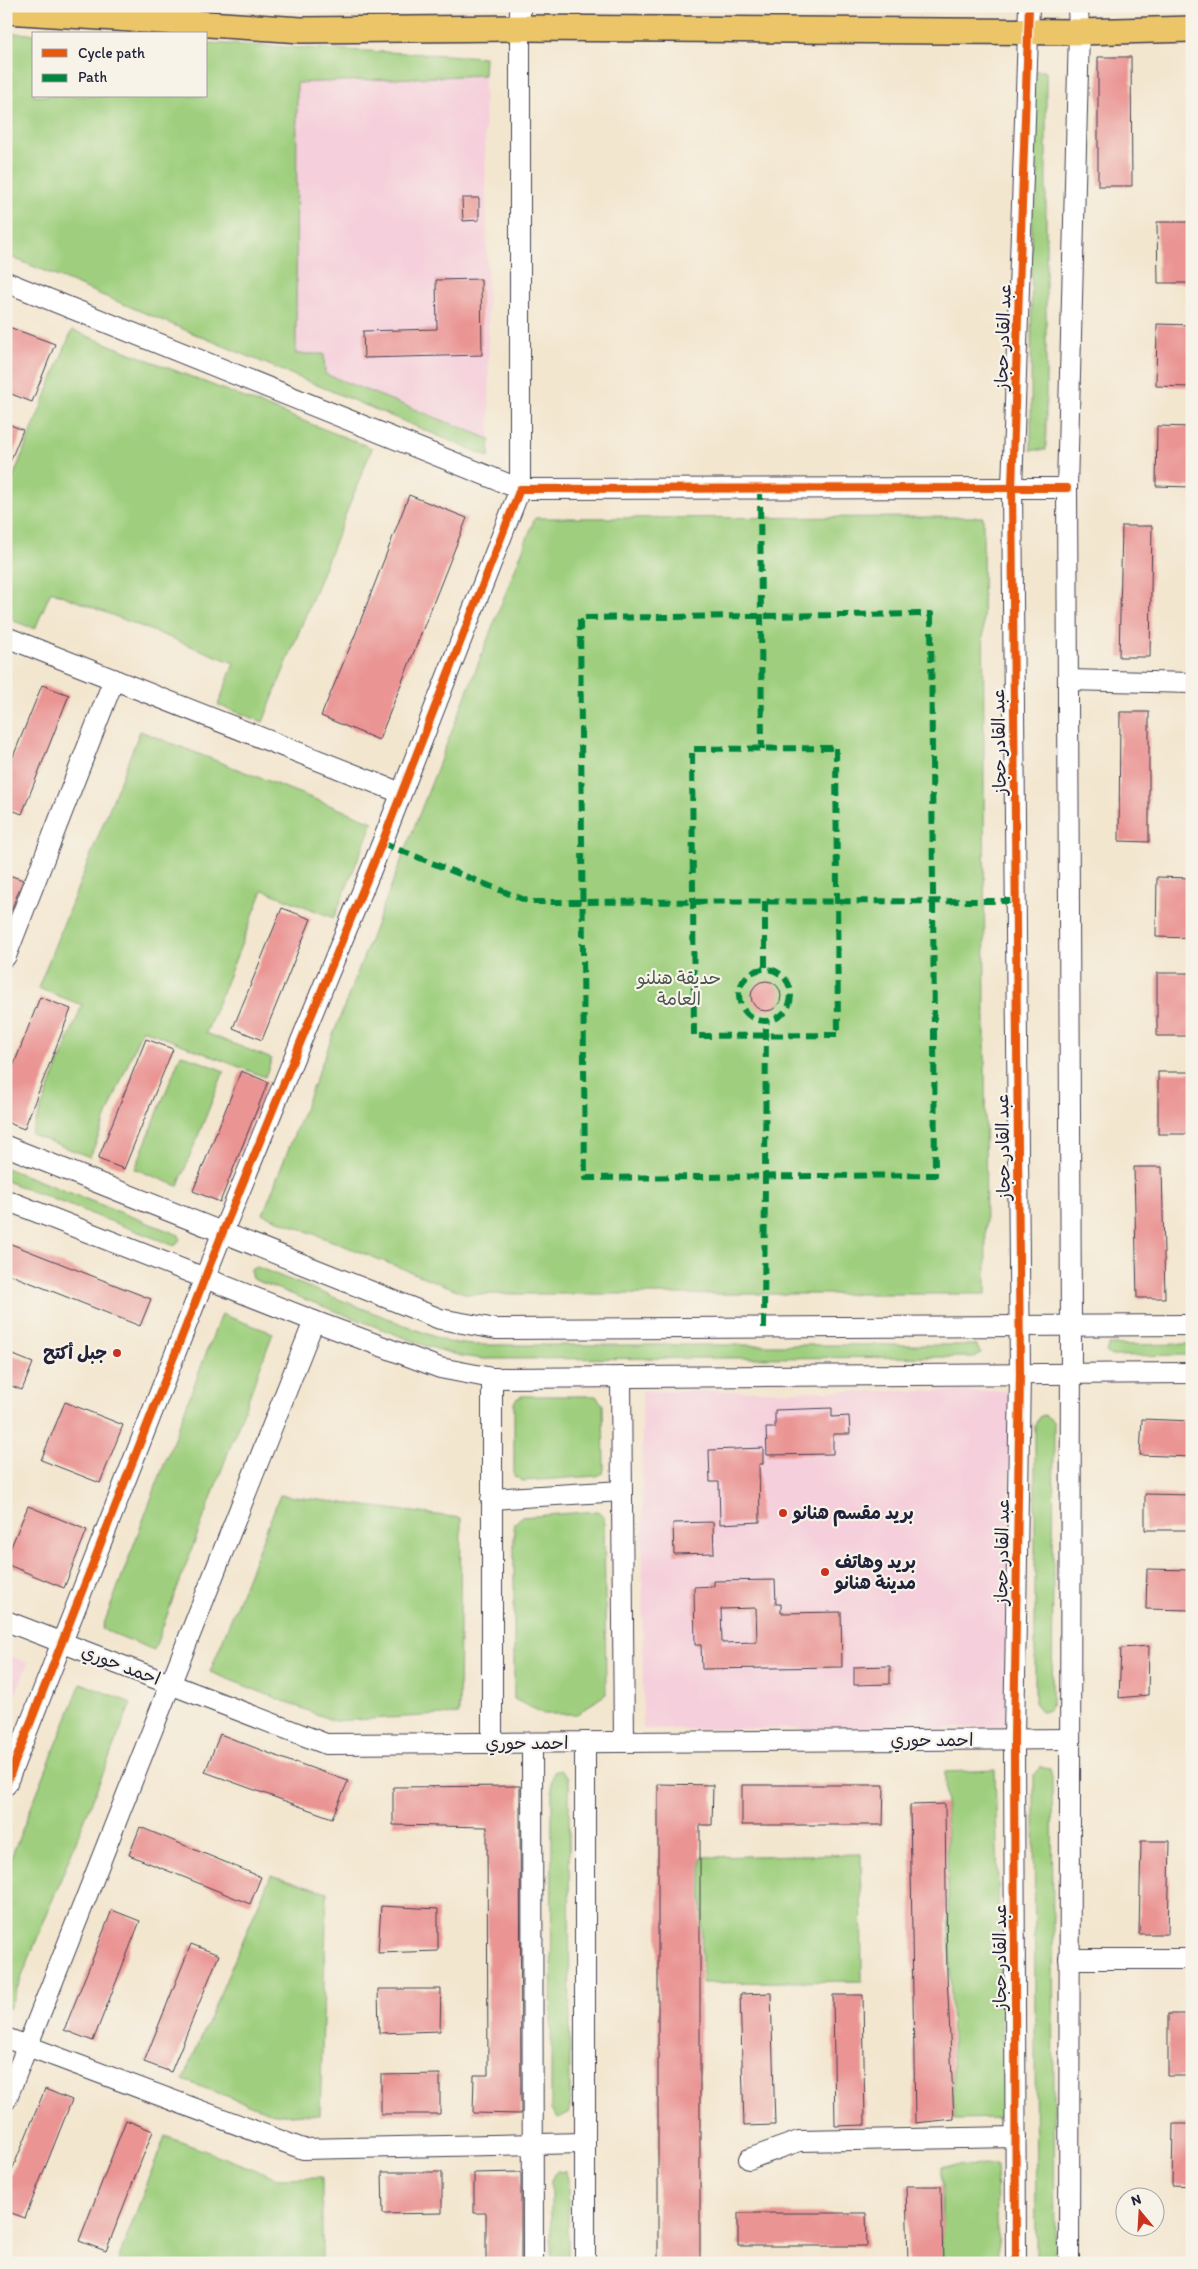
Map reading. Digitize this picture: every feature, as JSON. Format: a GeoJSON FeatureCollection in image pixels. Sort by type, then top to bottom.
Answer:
{"type":"FeatureCollection","features":[{"type":"Feature","properties":{"kind":"main road"},"geometry":{"type":"LineString","coordinates":[[6,11],[302,30],[520,17],[1030,32],[1192,29]]}},
{"type":"Feature","properties":{"kind":"street","name":"عبد القادر حجاز"},"geometry":{"type":"LineString","coordinates":[[1016,2263],[1014,1739],[1020,1326],[1012,487],[1030,32],[1029,6]]}},
{"type":"Feature","properties":{"kind":"street"},"geometry":{"type":"LineString","coordinates":[[1069,2263],[1071,1326],[1067,488],[1079,32],[1078,6]]}},
{"type":"Feature","properties":{"kind":"street"},"geometry":{"type":"LineString","coordinates":[[6,1785],[222,1234],[401,793],[520,489],[520,17]]}},
{"type":"Feature","properties":{"kind":"street"},"geometry":{"type":"LineString","coordinates":[[6,282],[520,489],[1067,488]]}},
{"type":"Feature","properties":{"kind":"street"},"geometry":{"type":"LineString","coordinates":[[6,637],[401,793]]}},
{"type":"Feature","properties":{"kind":"street"},"geometry":{"type":"LineString","coordinates":[[6,956],[114,679]]}},
{"type":"Feature","properties":{"kind":"street"},"geometry":{"type":"LineString","coordinates":[[1068,680],[1192,683]]}},
{"type":"Feature","properties":{"kind":"street"},"geometry":{"type":"LineString","coordinates":[[6,1146],[222,1234],[440,1319],[496,1329],[1192,1326]]}},
{"type":"Feature","properties":{"kind":"street"},"geometry":{"type":"LineString","coordinates":[[6,1200],[314,1321],[440,1368],[492,1378],[1192,1373]]}},
{"type":"Feature","properties":{"kind":"street"},"geometry":{"type":"LineString","coordinates":[[6,2100],[314,1321]]}},
{"type":"Feature","properties":{"kind":"street"},"geometry":{"type":"LineString","coordinates":[[622,1377],[624,1742]]}},
{"type":"Feature","properties":{"kind":"street"},"geometry":{"type":"LineString","coordinates":[[492,1378],[492,1743]]}},
{"type":"Feature","properties":{"kind":"street"},"geometry":{"type":"LineString","coordinates":[[491,1499],[622,1491]]}},
{"type":"Feature","properties":{"kind":"street","name":"احمد حوري"},"geometry":{"type":"LineString","coordinates":[[6,1621],[326,1744],[1070,1739]]}},
{"type":"Feature","properties":{"kind":"street"},"geometry":{"type":"LineString","coordinates":[[585,1742],[585,2263]]}},
{"type":"Feature","properties":{"kind":"street"},"geometry":{"type":"LineString","coordinates":[[532,1743],[533,2263]]}},
{"type":"Feature","properties":{"kind":"street"},"geometry":{"type":"LineString","coordinates":[[1069,1959],[1192,1959]]}},
{"type":"Feature","properties":{"kind":"street"},"geometry":{"type":"LineString","coordinates":[[6,2038],[303,2149],[585,2143]]}},
{"type":"Feature","properties":{"kind":"street"},"geometry":{"type":"LineString","coordinates":[[748,2159],[798,2141],[1016,2137]]}},
{"type":"Feature","properties":{"kind":"shaded area"},"geometry":{"type":"Polygon","coordinates":[[[484,75],[490,439],[325,374],[296,354],[297,83],[484,75]]]}},
{"type":"Feature","properties":{"kind":"shaded area"},"geometry":{"type":"Polygon","coordinates":[[[642,1391],[1011,1391],[1006,1728],[643,1729],[642,1391]]]}},
{"type":"Feature","properties":{"kind":"shaded area"},"geometry":{"type":"Polygon","coordinates":[[[6,1654],[28,1663],[6,1717],[6,1654]]]}},
{"type":"Feature","properties":{"kind":"green space"},"geometry":{"type":"Polygon","coordinates":[[[6,33],[32,34],[32,98],[208,98],[208,43],[485,57],[484,75],[297,83],[296,354],[324,354],[325,374],[490,439],[489,457],[6,255],[6,33]]]}},
{"type":"Feature","properties":{"kind":"green space"},"geometry":{"type":"Polygon","coordinates":[[[1032,71],[1046,71],[1046,450],[1031,450],[1032,71]]]}},
{"type":"Feature","properties":{"kind":"green space"},"geometry":{"type":"Polygon","coordinates":[[[72,330],[372,448],[263,722],[218,705],[234,663],[51,591],[35,629],[6,618],[6,495],[72,330]]]}},
{"type":"Feature","properties":{"kind":"green space","name":"حديقة هنلنو العامة"},"geometry":{"type":"Polygon","coordinates":[[[983,517],[986,1294],[467,1294],[263,1214],[535,518],[983,517]]]}},
{"type":"Feature","properties":{"kind":"green space"},"geometry":{"type":"Polygon","coordinates":[[[140,731],[373,822],[334,918],[263,890],[206,1033],[272,1059],[265,1077],[142,1029],[90,1157],[31,1134],[82,1005],[38,988],[140,731]]]}},
{"type":"Feature","properties":{"kind":"green space"},"geometry":{"type":"Polygon","coordinates":[[[181,1054],[224,1071],[178,1186],[135,1169],[181,1054]]]}},
{"type":"Feature","properties":{"kind":"green space"},"geometry":{"type":"Polygon","coordinates":[[[6,1168],[179,1235],[180,1239],[175,1246],[6,1181],[6,1168]]]}},
{"type":"Feature","properties":{"kind":"green space"},"geometry":{"type":"Polygon","coordinates":[[[257,1267],[448,1342],[472,1345],[976,1345],[981,1353],[975,1357],[483,1359],[461,1356],[423,1345],[255,1280],[252,1278],[250,1270],[257,1267]]]}},
{"type":"Feature","properties":{"kind":"green space"},"geometry":{"type":"Polygon","coordinates":[[[221,1314],[273,1333],[154,1650],[102,1629],[221,1314]]]}},
{"type":"Feature","properties":{"kind":"green space"},"geometry":{"type":"Polygon","coordinates":[[[1192,1344],[1192,1355],[1111,1356],[1106,1352],[1109,1345],[1192,1344]]]}},
{"type":"Feature","properties":{"kind":"green space"},"geometry":{"type":"Polygon","coordinates":[[[522,1396],[596,1396],[603,1405],[603,1473],[597,1476],[523,1481],[514,1476],[514,1403],[516,1399],[522,1396]]]}},
{"type":"Feature","properties":{"kind":"green space"},"geometry":{"type":"Polygon","coordinates":[[[1044,1415],[1052,1420],[1054,1425],[1052,1704],[1047,1711],[1041,1711],[1035,1704],[1035,1425],[1039,1417],[1044,1415]]]}},
{"type":"Feature","properties":{"kind":"green space"},"geometry":{"type":"Polygon","coordinates":[[[280,1495],[461,1518],[459,1714],[334,1721],[210,1672],[280,1495]]]}},
{"type":"Feature","properties":{"kind":"green space"},"geometry":{"type":"Polygon","coordinates":[[[598,1511],[604,1517],[606,1694],[577,1714],[544,1714],[514,1699],[514,1524],[521,1517],[598,1511]]]}},
{"type":"Feature","properties":{"kind":"green space"},"geometry":{"type":"Polygon","coordinates":[[[81,1683],[131,1703],[9,2009],[6,2007],[6,1870],[81,1683]]]}},
{"type":"Feature","properties":{"kind":"green space"},"geometry":{"type":"Polygon","coordinates":[[[1040,1767],[1050,1769],[1052,1776],[1055,2263],[1036,2263],[1034,1774],[1040,1767]]]}},
{"type":"Feature","properties":{"kind":"green space"},"geometry":{"type":"Polygon","coordinates":[[[560,1770],[569,1777],[570,2112],[559,2118],[551,2110],[552,1780],[554,1772],[560,1770]]]}},
{"type":"Feature","properties":{"kind":"green space"},"geometry":{"type":"Polygon","coordinates":[[[995,1770],[1004,2118],[954,2119],[945,1772],[995,1770]]]}},
{"type":"Feature","properties":{"kind":"green space"},"geometry":{"type":"Polygon","coordinates":[[[861,1854],[862,1981],[702,1983],[701,1857],[861,1854]]]}},
{"type":"Feature","properties":{"kind":"green space"},"geometry":{"type":"Polygon","coordinates":[[[271,1875],[327,1892],[320,2115],[275,2114],[183,2080],[271,1875]]]}},
{"type":"Feature","properties":{"kind":"green space"},"geometry":{"type":"Polygon","coordinates":[[[165,2136],[278,2178],[322,2177],[322,2263],[117,2263],[165,2136]]]}},
{"type":"Feature","properties":{"kind":"green space"},"geometry":{"type":"Polygon","coordinates":[[[996,2165],[998,2263],[942,2263],[942,2166],[996,2165]]]}},
{"type":"Feature","properties":{"kind":"green space"},"geometry":{"type":"Polygon","coordinates":[[[557,2171],[566,2172],[568,2179],[568,2263],[551,2263],[551,2181],[557,2171]]]}},
{"type":"Feature","properties":{"kind":"building"},"geometry":{"type":"Polygon","coordinates":[[[1098,57],[1131,57],[1132,186],[1098,186],[1098,57]]]}},
{"type":"Feature","properties":{"kind":"building"},"geometry":{"type":"Polygon","coordinates":[[[462,198],[479,198],[479,220],[463,221],[462,198]]]}},
{"type":"Feature","properties":{"kind":"building"},"geometry":{"type":"Polygon","coordinates":[[[1157,222],[1192,222],[1192,283],[1158,283],[1157,222]]]}},
{"type":"Feature","properties":{"kind":"building"},"geometry":{"type":"Polygon","coordinates":[[[481,279],[482,355],[364,358],[363,331],[437,329],[436,280],[481,279]]]}},
{"type":"Feature","properties":{"kind":"building"},"geometry":{"type":"Polygon","coordinates":[[[1157,324],[1192,325],[1192,387],[1156,386],[1157,324]]]}},
{"type":"Feature","properties":{"kind":"building"},"geometry":{"type":"Polygon","coordinates":[[[6,326],[55,344],[32,402],[6,392],[6,326]]]}},
{"type":"Feature","properties":{"kind":"building"},"geometry":{"type":"Polygon","coordinates":[[[6,423],[23,430],[7,469],[6,469],[6,423]]]}},
{"type":"Feature","properties":{"kind":"building"},"geometry":{"type":"Polygon","coordinates":[[[1157,426],[1192,427],[1192,487],[1156,486],[1157,426]]]}},
{"type":"Feature","properties":{"kind":"building"},"geometry":{"type":"Polygon","coordinates":[[[409,495],[467,518],[379,740],[321,716],[355,635],[409,495]]]}},
{"type":"Feature","properties":{"kind":"building"},"geometry":{"type":"Polygon","coordinates":[[[1122,526],[1152,526],[1150,657],[1119,657],[1122,526]]]}},
{"type":"Feature","properties":{"kind":"building"},"geometry":{"type":"Polygon","coordinates":[[[42,685],[69,695],[22,814],[6,808],[6,774],[42,685]]]}},
{"type":"Feature","properties":{"kind":"building"},"geometry":{"type":"Polygon","coordinates":[[[1120,712],[1149,712],[1149,842],[1119,841],[1120,712]]]}},
{"type":"Feature","properties":{"kind":"building"},"geometry":{"type":"Polygon","coordinates":[[[6,874],[23,880],[6,923],[6,874]]]}},
{"type":"Feature","properties":{"kind":"building"},"geometry":{"type":"Polygon","coordinates":[[[1157,877],[1192,878],[1192,938],[1156,937],[1157,877]]]}},
{"type":"Feature","properties":{"kind":"building"},"geometry":{"type":"Polygon","coordinates":[[[282,908],[311,919],[262,1040],[233,1028],[282,908]]]}},
{"type":"Feature","properties":{"kind":"building"},"geometry":{"type":"Polygon","coordinates":[[[1157,973],[1192,973],[1192,1036],[1157,1036],[1157,973]]]}},
{"type":"Feature","properties":{"kind":"building"},"geometry":{"type":"Polygon","coordinates":[[[766,981],[777,985],[781,996],[777,1007],[766,1011],[755,1007],[751,996],[755,985],[766,981]]]}},
{"type":"Feature","properties":{"kind":"building"},"geometry":{"type":"Polygon","coordinates":[[[40,997],[71,1009],[24,1129],[6,1122],[6,1085],[40,997]]]}},
{"type":"Feature","properties":{"kind":"building"},"geometry":{"type":"Polygon","coordinates":[[[146,1039],[173,1049],[124,1169],[98,1159],[146,1039]]]}},
{"type":"Feature","properties":{"kind":"building"},"geometry":{"type":"Polygon","coordinates":[[[241,1071],[268,1082],[220,1202],[193,1191],[241,1071]]]}},
{"type":"Feature","properties":{"kind":"building"},"geometry":{"type":"Polygon","coordinates":[[[1158,1072],[1192,1072],[1192,1134],[1158,1134],[1158,1072]]]}},
{"type":"Feature","properties":{"kind":"building"},"geometry":{"type":"Polygon","coordinates":[[[1134,1167],[1162,1167],[1165,1298],[1137,1298],[1134,1167]]]}},
{"type":"Feature","properties":{"kind":"building"},"geometry":{"type":"Polygon","coordinates":[[[6,1242],[151,1299],[140,1326],[6,1273],[6,1242]]]}},
{"type":"Feature","properties":{"kind":"building"},"geometry":{"type":"Polygon","coordinates":[[[6,1352],[33,1363],[22,1390],[6,1384],[6,1352]]]}},
{"type":"Feature","properties":{"kind":"building"},"geometry":{"type":"Polygon","coordinates":[[[65,1402],[123,1425],[100,1483],[41,1460],[65,1402]]]}},
{"type":"Feature","properties":{"kind":"building"},"geometry":{"type":"Polygon","coordinates":[[[832,1408],[832,1417],[849,1416],[850,1434],[833,1434],[833,1454],[767,1455],[766,1428],[775,1428],[775,1410],[832,1408]]]}},
{"type":"Feature","properties":{"kind":"building"},"geometry":{"type":"Polygon","coordinates":[[[1142,1419],[1192,1421],[1192,1457],[1140,1455],[1142,1419]]]}},
{"type":"Feature","properties":{"kind":"building"},"geometry":{"type":"Polygon","coordinates":[[[763,1448],[763,1464],[759,1464],[760,1522],[720,1524],[719,1482],[710,1482],[709,1450],[763,1448]]]}},
{"type":"Feature","properties":{"kind":"building"},"geometry":{"type":"Polygon","coordinates":[[[1145,1494],[1192,1495],[1192,1530],[1145,1530],[1145,1494]]]}},
{"type":"Feature","properties":{"kind":"building"},"geometry":{"type":"Polygon","coordinates":[[[28,1506],[87,1530],[64,1588],[6,1564],[6,1559],[28,1506]]]}},
{"type":"Feature","properties":{"kind":"building"},"geometry":{"type":"Polygon","coordinates":[[[713,1522],[714,1553],[674,1554],[673,1523],[713,1522]]]}},
{"type":"Feature","properties":{"kind":"building"},"geometry":{"type":"Polygon","coordinates":[[[1147,1569],[1192,1570],[1192,1610],[1146,1609],[1147,1569]]]}},
{"type":"Feature","properties":{"kind":"building"},"geometry":{"type":"Polygon","coordinates":[[[775,1580],[776,1604],[781,1604],[781,1613],[841,1612],[842,1667],[702,1669],[701,1645],[695,1645],[694,1587],[714,1586],[714,1581],[775,1580]],[[756,1608],[721,1609],[722,1643],[757,1642],[756,1608]]]}},
{"type":"Feature","properties":{"kind":"building"},"geometry":{"type":"Polygon","coordinates":[[[1149,1646],[1148,1695],[1119,1698],[1121,1648],[1149,1646]]]}},
{"type":"Feature","properties":{"kind":"building"},"geometry":{"type":"Polygon","coordinates":[[[890,1666],[890,1684],[854,1685],[854,1667],[890,1666]]]}},
{"type":"Feature","properties":{"kind":"building"},"geometry":{"type":"Polygon","coordinates":[[[220,1734],[294,1763],[348,1781],[332,1818],[205,1772],[220,1734]]]}},
{"type":"Feature","properties":{"kind":"building"},"geometry":{"type":"Polygon","coordinates":[[[658,1784],[713,1785],[712,1825],[700,1825],[700,2263],[658,2263],[658,1784]]]}},
{"type":"Feature","properties":{"kind":"building"},"geometry":{"type":"Polygon","coordinates":[[[742,1785],[884,1785],[883,1825],[742,1825],[742,1785]]]}},
{"type":"Feature","properties":{"kind":"building"},"geometry":{"type":"Polygon","coordinates":[[[520,1786],[521,2114],[473,2113],[474,2075],[488,2075],[487,1827],[393,1825],[393,1787],[520,1786]]]}},
{"type":"Feature","properties":{"kind":"building"},"geometry":{"type":"Polygon","coordinates":[[[945,1804],[947,1975],[954,2119],[915,2123],[910,1805],[945,1804]]]}},
{"type":"Feature","properties":{"kind":"building"},"geometry":{"type":"Polygon","coordinates":[[[140,1827],[261,1877],[250,1904],[129,1855],[140,1827]]]}},
{"type":"Feature","properties":{"kind":"building"},"geometry":{"type":"Polygon","coordinates":[[[1141,1841],[1170,1841],[1168,1934],[1139,1934],[1141,1841]]]}},
{"type":"Feature","properties":{"kind":"building"},"geometry":{"type":"Polygon","coordinates":[[[381,1906],[438,1909],[438,1951],[378,1953],[381,1906]]]}},
{"type":"Feature","properties":{"kind":"building"},"geometry":{"type":"Polygon","coordinates":[[[112,1910],[140,1921],[93,2041],[64,2030],[112,1910]]]}},
{"type":"Feature","properties":{"kind":"building"},"geometry":{"type":"Polygon","coordinates":[[[191,1944],[219,1955],[171,2072],[144,2062],[191,1944]]]}},
{"type":"Feature","properties":{"kind":"building"},"geometry":{"type":"Polygon","coordinates":[[[378,1989],[441,1989],[440,2031],[379,2033],[378,1989]]]}},
{"type":"Feature","properties":{"kind":"building"},"geometry":{"type":"Polygon","coordinates":[[[771,1993],[775,2125],[744,2126],[740,1994],[771,1993]]]}},
{"type":"Feature","properties":{"kind":"building"},"geometry":{"type":"Polygon","coordinates":[[[833,1995],[863,1995],[865,2125],[835,2126],[833,1995]]]}},
{"type":"Feature","properties":{"kind":"building"},"geometry":{"type":"Polygon","coordinates":[[[1168,2014],[1192,2014],[1192,2076],[1168,2076],[1168,2014]]]}},
{"type":"Feature","properties":{"kind":"building"},"geometry":{"type":"Polygon","coordinates":[[[440,2074],[440,2114],[381,2114],[381,2075],[440,2074]]]}},
{"type":"Feature","properties":{"kind":"building"},"geometry":{"type":"Polygon","coordinates":[[[45,2089],[72,2100],[25,2218],[6,2211],[6,2185],[45,2089]]]}},
{"type":"Feature","properties":{"kind":"building"},"geometry":{"type":"Polygon","coordinates":[[[126,2120],[153,2131],[106,2251],[79,2241],[126,2120]]]}},
{"type":"Feature","properties":{"kind":"building"},"geometry":{"type":"Polygon","coordinates":[[[1173,2124],[1192,2124],[1192,2186],[1172,2185],[1173,2124]]]}},
{"type":"Feature","properties":{"kind":"building"},"geometry":{"type":"Polygon","coordinates":[[[382,2172],[442,2172],[442,2213],[383,2214],[382,2172]]]}},
{"type":"Feature","properties":{"kind":"building"},"geometry":{"type":"Polygon","coordinates":[[[521,2172],[521,2263],[486,2263],[486,2213],[474,2213],[474,2173],[521,2172]]]}},
{"type":"Feature","properties":{"kind":"building"},"geometry":{"type":"Polygon","coordinates":[[[906,2186],[941,2186],[943,2263],[908,2263],[906,2186]]]}},
{"type":"Feature","properties":{"kind":"building"},"geometry":{"type":"Polygon","coordinates":[[[738,2213],[866,2213],[867,2246],[738,2246],[738,2213]]]}},
{"type":"Feature","properties":{"kind":"marked path"},"geometry":{"type":"LineString","coordinates":[[760,488],[762,749]]}},
{"type":"Feature","properties":{"kind":"marked path"},"geometry":{"type":"LineString","coordinates":[[931,614],[935,1175],[585,1178],[580,618],[931,614]]}},
{"type":"Feature","properties":{"kind":"marked path"},"geometry":{"type":"LineString","coordinates":[[836,748],[838,1035],[694,1036],[692,749],[836,748]]}},
{"type":"Feature","properties":{"kind":"marked path"},"geometry":{"type":"LineString","coordinates":[[382,843],[530,902],[1016,901]]}},
{"type":"Feature","properties":{"kind":"marked path"},"geometry":{"type":"LineString","coordinates":[[765,901],[765,968]]}},
{"type":"Feature","properties":{"kind":"marked path"},"geometry":{"type":"LineString","coordinates":[[760,969],[770,969],[779,973],[787,981],[791,995],[787,1009],[779,1017],[770,1021],[760,1021],[751,1017],[743,1009],[739,1000],[739,990],[743,981],[751,973],[760,969]]}},
{"type":"Feature","properties":{"kind":"marked path"},"geometry":{"type":"LineString","coordinates":[[764,1328],[766,1022]]}},
{"type":"Feature","properties":{"kind":"cycle path"},"geometry":{"type":"LineString","coordinates":[[1016,2263],[1014,1739],[1020,1374],[1012,487],[1029,6]]}},
{"type":"Feature","properties":{"kind":"cycle path"},"geometry":{"type":"LineString","coordinates":[[6,1785],[222,1234],[382,843],[520,489],[1067,488]]}},
{"type":"Feature","properties":{"kind":"place","name":"جبل أكتح"},"geometry":{"type":"Point","coordinates":[117,1353]}},
{"type":"Feature","properties":{"kind":"place","name":"بريد مقسم هنانو"},"geometry":{"type":"Point","coordinates":[783,1513]}},
{"type":"Feature","properties":{"kind":"place","name":"بريد وهاتف مدينة هنانو"},"geometry":{"type":"Point","coordinates":[825,1572]}}]}
